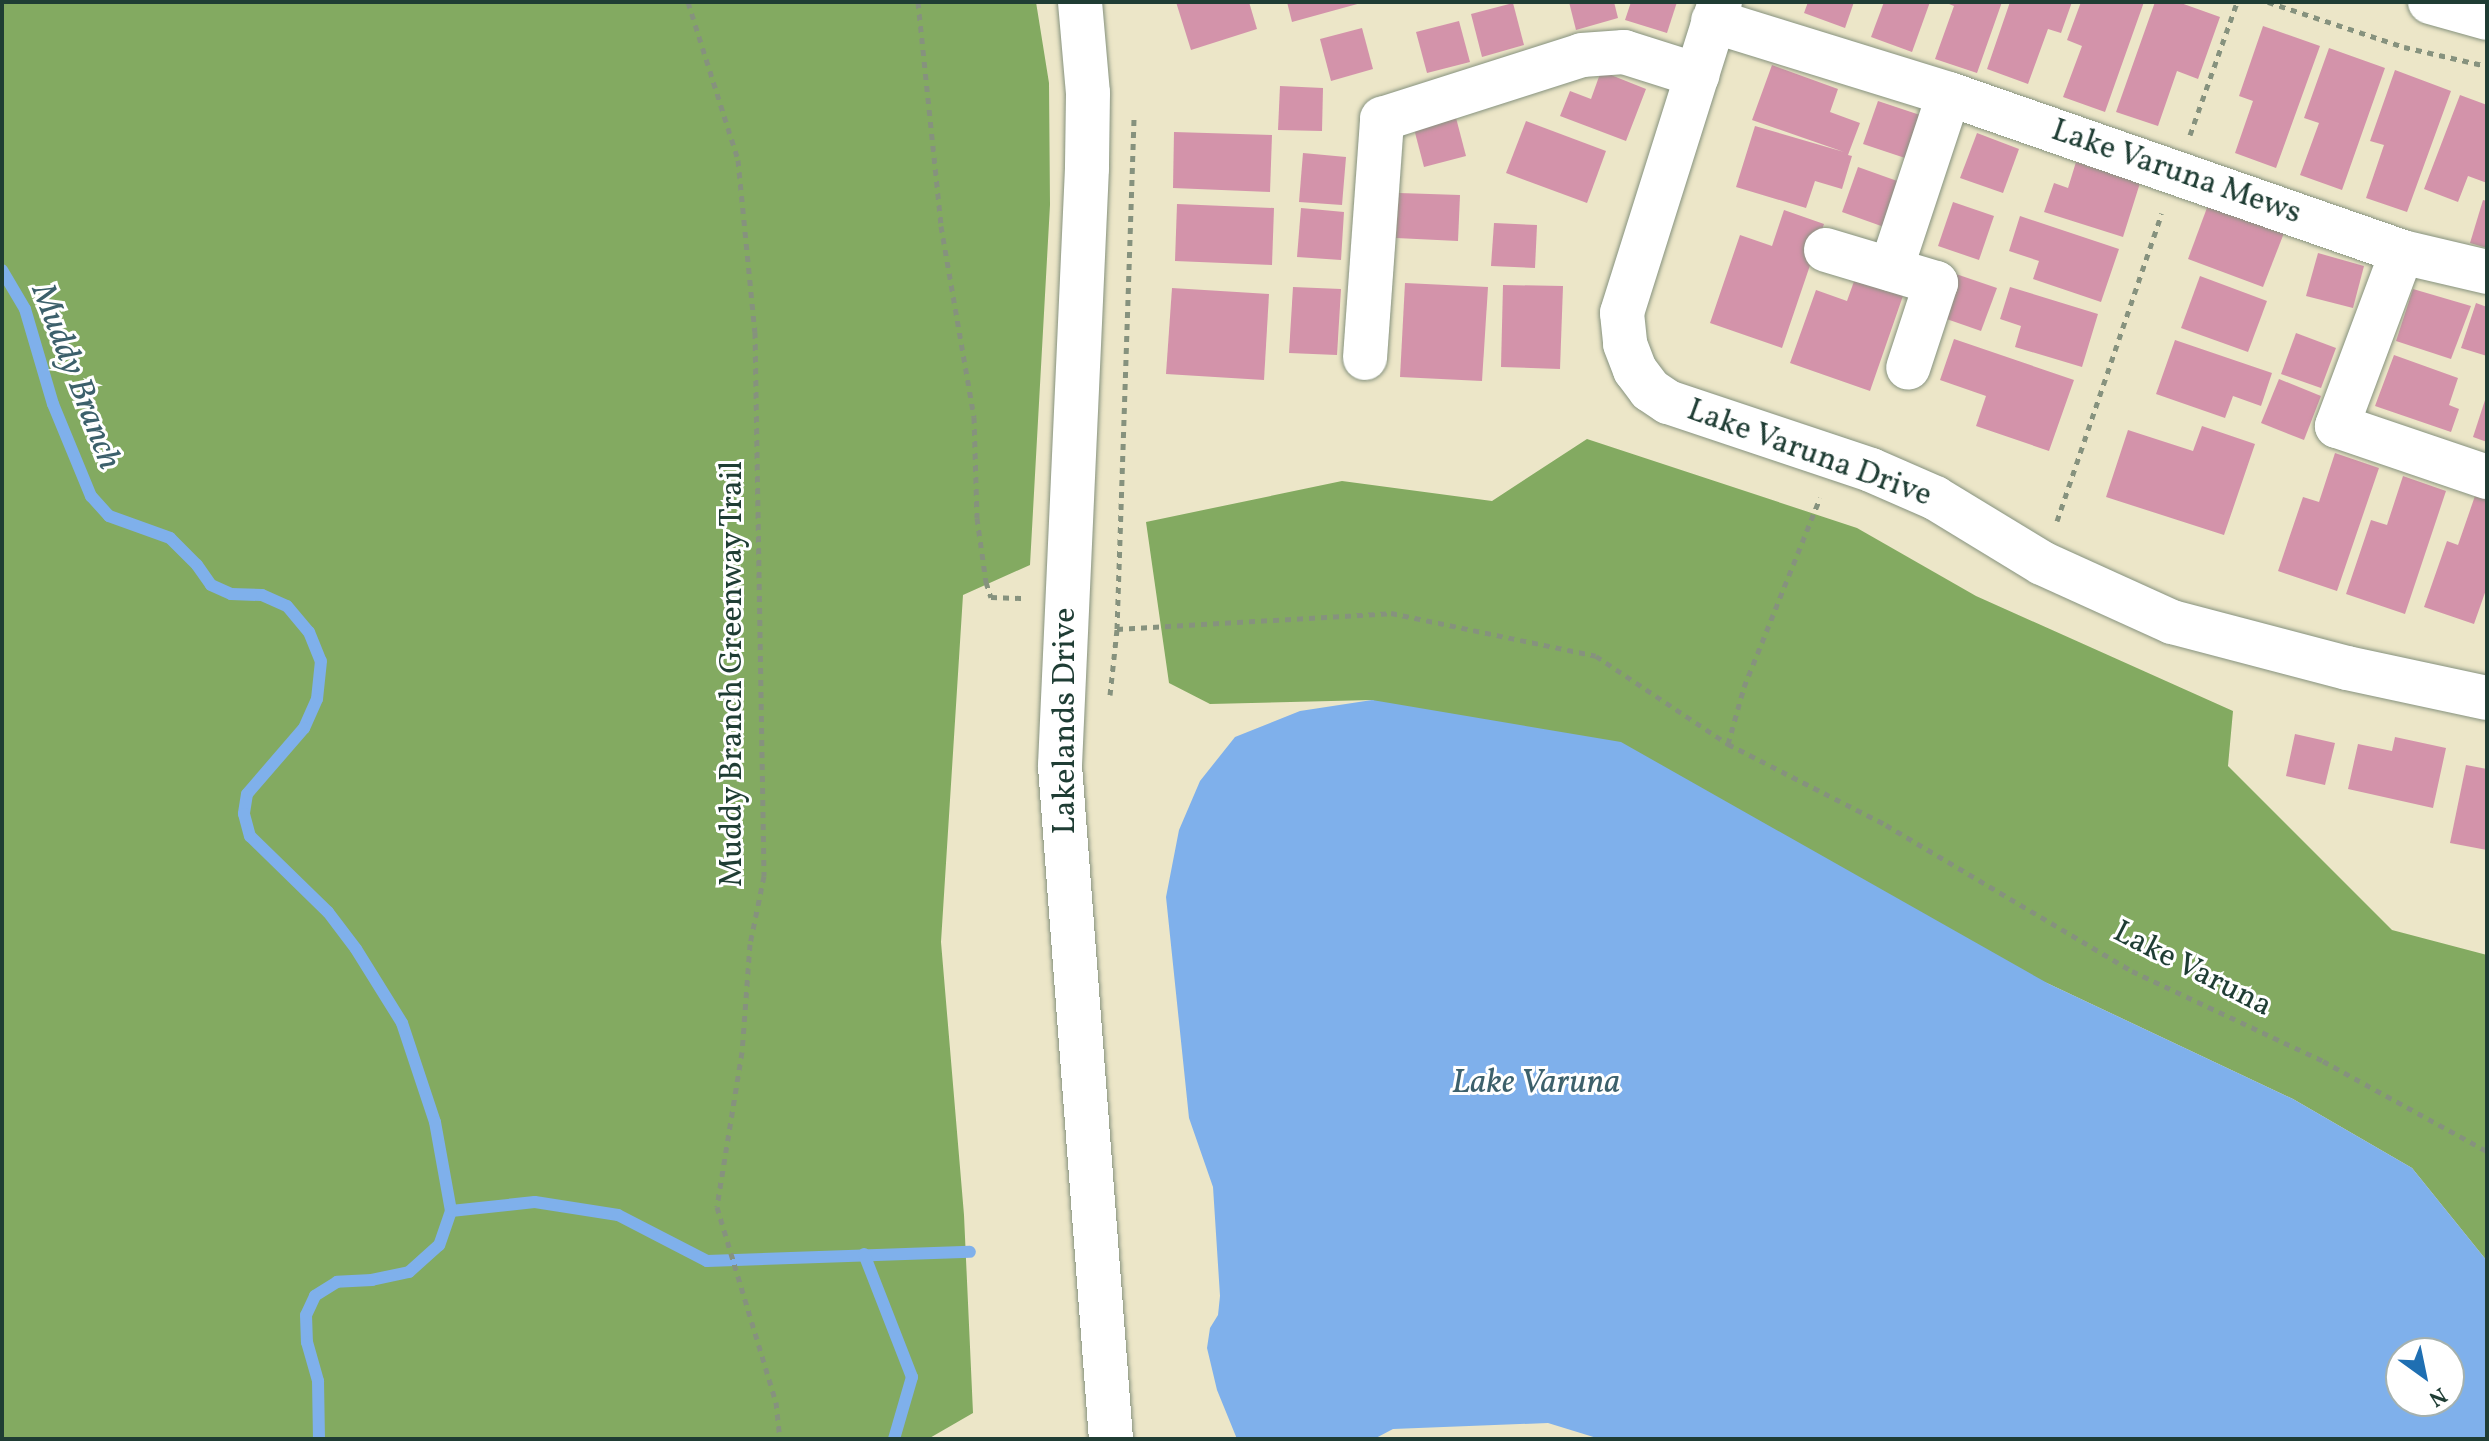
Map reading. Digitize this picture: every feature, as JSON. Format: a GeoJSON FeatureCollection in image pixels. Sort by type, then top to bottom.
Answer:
{"type":"FeatureCollection","features":[{"type":"Feature","properties":{"kind":"street","name":"Lakelands Drive"},"geometry":{"type":"LineString","coordinates":[[1080,2],[1088,93],[1087,153],[1060,766],[1111,1439]]}},
{"type":"Feature","properties":{"kind":"street"},"geometry":{"type":"LineString","coordinates":[[2430,2],[2487,18]]}},
{"type":"Feature","properties":{"kind":"street","name":"Lake Varuna Mews"},"geometry":{"type":"LineString","coordinates":[[1716,12],[2402,252],[2487,272]]}},
{"type":"Feature","properties":{"kind":"street","name":"Lake Varuna Drive"},"geometry":{"type":"LineString","coordinates":[[1716,12],[1622,313],[1625,344],[1635,370],[1650,390],[1668,402],[1871,470],[1935,498],[2042,563],[2172,622],[2388,678],[2487,698]]}},
{"type":"Feature","properties":{"kind":"street"},"geometry":{"type":"LineString","coordinates":[[1365,358],[1382,119],[1582,55],[1624,52],[1697,75]]}},
{"type":"Feature","properties":{"kind":"street"},"geometry":{"type":"LineString","coordinates":[[1891,269],[1949,94]]}},
{"type":"Feature","properties":{"kind":"street"},"geometry":{"type":"LineString","coordinates":[[1826,250],[1936,283],[1908,368]]}},
{"type":"Feature","properties":{"kind":"street"},"geometry":{"type":"LineString","coordinates":[[2402,252],[2337,426],[2487,477]]}},
{"type":"Feature","properties":{"kind":"path","name":"Muddy Branch Greenway Trail"},"geometry":{"type":"LineString","coordinates":[[688,2],[738,160],[755,332],[764,876],[750,944],[742,1052],[717,1207],[764,1357],[776,1402],[780,1439]]}},
{"type":"Feature","properties":{"kind":"path"},"geometry":{"type":"LineString","coordinates":[[918,2],[927,120],[941,226],[974,417],[977,518],[986,582],[991,597],[1117,604]]}},
{"type":"Feature","properties":{"kind":"path"},"geometry":{"type":"LineString","coordinates":[[2042,563],[2237,2]]}},
{"type":"Feature","properties":{"kind":"path"},"geometry":{"type":"LineString","coordinates":[[2268,2],[2404,47],[2487,66]]}},
{"type":"Feature","properties":{"kind":"path"},"geometry":{"type":"LineString","coordinates":[[1109,700],[1117,629],[1136,140],[1134,109]]}},
{"type":"Feature","properties":{"kind":"path"},"geometry":{"type":"LineString","coordinates":[[1728,744],[1744,687],[1822,493]]}},
{"type":"Feature","properties":{"kind":"path","name":"Lake Varuna"},"geometry":{"type":"LineString","coordinates":[[1117,629],[1391,613],[1596,656],[1728,744],[1886,825],[2132,971],[2323,1061],[2487,1151]]}},
{"type":"Feature","properties":{"kind":"green space"},"geometry":{"type":"Polygon","coordinates":[[[2,2],[1036,2],[1049,83],[1050,205],[1030,565],[963,595],[941,942],[964,1215],[973,1413],[928,1439],[2,1439],[2,2]]]}},
{"type":"Feature","properties":{"kind":"green space"},"geometry":{"type":"Polygon","coordinates":[[[1587,439],[1857,528],[1976,596],[2233,711],[2228,766],[2392,930],[2487,955],[2487,1261],[2412,1168],[2293,1099],[2049,984],[1372,700],[1210,704],[1169,683],[1146,522],[1342,481],[1492,501],[1587,439]]]}},
{"type":"Feature","properties":{"kind":"water","name":"Lake Varuna"},"geometry":{"type":"Polygon","coordinates":[[[1372,700],[1621,742],[2049,984],[2293,1099],[2412,1168],[2487,1261],[2487,1439],[1600,1439],[1548,1423],[1393,1429],[1374,1439],[1237,1439],[1217,1390],[1207,1348],[1210,1328],[1218,1315],[1220,1296],[1213,1187],[1189,1118],[1166,897],[1179,830],[1200,781],[1235,737],[1300,711],[1372,700]]]}},
{"type":"Feature","properties":{"kind":"building"},"geometry":{"type":"Polygon","coordinates":[[[1176,2],[1249,2],[1257,29],[1191,50],[1176,2]]]}},
{"type":"Feature","properties":{"kind":"building"},"geometry":{"type":"Polygon","coordinates":[[[1287,2],[1361,2],[1361,3],[1292,22],[1287,2]]]}},
{"type":"Feature","properties":{"kind":"building"},"geometry":{"type":"Polygon","coordinates":[[[1569,2],[1614,2],[1618,18],[1576,30],[1569,2]]]}},
{"type":"Feature","properties":{"kind":"building"},"geometry":{"type":"Polygon","coordinates":[[[1631,2],[1677,2],[1667,33],[1625,20],[1631,2]]]}},
{"type":"Feature","properties":{"kind":"building"},"geometry":{"type":"Polygon","coordinates":[[[1808,2],[1854,2],[1845,28],[1804,13],[1808,2]]]}},
{"type":"Feature","properties":{"kind":"building"},"geometry":{"type":"Polygon","coordinates":[[[1884,2],[1930,2],[1912,52],[1871,37],[1884,2]]]}},
{"type":"Feature","properties":{"kind":"building"},"geometry":{"type":"Polygon","coordinates":[[[1944,2],[2002,2],[1977,73],[1935,59],[1954,6],[1944,2]]]}},
{"type":"Feature","properties":{"kind":"building"},"geometry":{"type":"Polygon","coordinates":[[[2010,2],[2072,2],[2061,33],[2048,29],[2028,84],[1987,69],[2010,2]]]}},
{"type":"Feature","properties":{"kind":"building"},"geometry":{"type":"Polygon","coordinates":[[[2081,2],[2144,2],[2105,112],[2063,97],[2082,46],[2067,40],[2081,2]]]}},
{"type":"Feature","properties":{"kind":"building"},"geometry":{"type":"Polygon","coordinates":[[[2155,2],[2178,2],[2220,17],[2198,79],[2177,71],[2158,126],[2116,112],[2155,2]]]}},
{"type":"Feature","properties":{"kind":"building"},"geometry":{"type":"Polygon","coordinates":[[[1513,3],[1524,45],[1482,57],[1471,14],[1513,3]]]}},
{"type":"Feature","properties":{"kind":"building"},"geometry":{"type":"Polygon","coordinates":[[[1459,21],[1470,62],[1427,73],[1416,32],[1459,21]]]}},
{"type":"Feature","properties":{"kind":"building"},"geometry":{"type":"Polygon","coordinates":[[[2263,26],[2320,46],[2276,168],[2235,153],[2253,101],[2239,96],[2263,26]]]}},
{"type":"Feature","properties":{"kind":"building"},"geometry":{"type":"Polygon","coordinates":[[[1362,28],[1373,69],[1331,81],[1320,39],[1362,28]]]}},
{"type":"Feature","properties":{"kind":"building"},"geometry":{"type":"Polygon","coordinates":[[[2329,48],[2385,68],[2342,190],[2300,175],[2319,123],[2304,118],[2329,48]]]}},
{"type":"Feature","properties":{"kind":"building"},"geometry":{"type":"Polygon","coordinates":[[[1772,65],[1838,89],[1830,112],[1860,123],[1848,155],[1852,156],[1842,189],[1815,181],[1806,208],[1736,187],[1755,126],[1844,152],[1752,120],[1772,65]]]}},
{"type":"Feature","properties":{"kind":"building"},"geometry":{"type":"Polygon","coordinates":[[[2395,70],[2451,91],[2407,212],[2366,198],[2384,145],[2370,141],[2395,70]]]}},
{"type":"Feature","properties":{"kind":"building"},"geometry":{"type":"Polygon","coordinates":[[[1601,71],[1646,89],[1626,141],[1560,116],[1570,91],[1591,99],[1601,71]]]}},
{"type":"Feature","properties":{"kind":"building"},"geometry":{"type":"Polygon","coordinates":[[[1280,86],[1323,88],[1322,131],[1278,130],[1280,86]]]}},
{"type":"Feature","properties":{"kind":"building"},"geometry":{"type":"Polygon","coordinates":[[[2460,95],[2487,105],[2487,183],[2468,176],[2458,202],[2424,189],[2460,95]]]}},
{"type":"Feature","properties":{"kind":"building"},"geometry":{"type":"Polygon","coordinates":[[[1878,101],[1923,116],[1908,159],[1863,144],[1878,101]]]}},
{"type":"Feature","properties":{"kind":"building"},"geometry":{"type":"Polygon","coordinates":[[[1455,114],[1466,156],[1424,167],[1413,125],[1455,114]]]}},
{"type":"Feature","properties":{"kind":"building"},"geometry":{"type":"Polygon","coordinates":[[[1526,121],[1606,151],[1587,203],[1506,173],[1526,121]]]}},
{"type":"Feature","properties":{"kind":"building"},"geometry":{"type":"Polygon","coordinates":[[[1174,132],[1272,135],[1270,192],[1173,188],[1174,132]]]}},
{"type":"Feature","properties":{"kind":"building"},"geometry":{"type":"Polygon","coordinates":[[[1977,133],[2019,149],[2003,193],[1960,178],[1977,133]]]}},
{"type":"Feature","properties":{"kind":"building"},"geometry":{"type":"Polygon","coordinates":[[[1303,153],[1346,157],[1342,205],[1299,202],[1303,153]]]}},
{"type":"Feature","properties":{"kind":"building"},"geometry":{"type":"Polygon","coordinates":[[[2076,162],[2140,183],[2123,237],[2044,212],[2054,183],[2068,188],[2076,162]]]}},
{"type":"Feature","properties":{"kind":"building"},"geometry":{"type":"Polygon","coordinates":[[[1858,167],[1900,182],[1884,227],[1842,212],[1858,167]]]}},
{"type":"Feature","properties":{"kind":"building"},"geometry":{"type":"Polygon","coordinates":[[[1399,193],[1460,195],[1458,241],[1396,238],[1399,193]]]}},
{"type":"Feature","properties":{"kind":"building"},"geometry":{"type":"Polygon","coordinates":[[[2483,200],[2487,201],[2487,248],[2470,243],[2483,200]]]}},
{"type":"Feature","properties":{"kind":"building"},"geometry":{"type":"Polygon","coordinates":[[[1953,202],[1994,216],[1979,260],[1938,246],[1953,202]]]}},
{"type":"Feature","properties":{"kind":"building"},"geometry":{"type":"Polygon","coordinates":[[[1177,204],[1274,208],[1272,265],[1175,261],[1177,204]]]}},
{"type":"Feature","properties":{"kind":"building"},"geometry":{"type":"Polygon","coordinates":[[[2208,205],[2284,233],[2263,287],[2188,259],[2208,205]]]}},
{"type":"Feature","properties":{"kind":"building"},"geometry":{"type":"Polygon","coordinates":[[[1301,208],[1344,212],[1341,260],[1297,257],[1301,208]]]}},
{"type":"Feature","properties":{"kind":"building"},"geometry":{"type":"Polygon","coordinates":[[[1784,210],[1824,224],[1782,348],[1710,323],[1740,235],[1772,246],[1784,210]]]}},
{"type":"Feature","properties":{"kind":"building"},"geometry":{"type":"Polygon","coordinates":[[[2020,216],[2119,249],[2101,302],[2033,279],[2039,261],[2009,251],[2020,216]]]}},
{"type":"Feature","properties":{"kind":"building"},"geometry":{"type":"Polygon","coordinates":[[[1494,223],[1537,225],[1535,268],[1491,266],[1494,223]]]}},
{"type":"Feature","properties":{"kind":"building"},"geometry":{"type":"Polygon","coordinates":[[[2318,253],[2364,266],[2353,308],[2306,296],[2318,253]]]}},
{"type":"Feature","properties":{"kind":"building"},"geometry":{"type":"Polygon","coordinates":[[[1857,273],[1905,290],[1870,391],[1790,363],[1816,290],[1847,301],[1857,273]]]}},
{"type":"Feature","properties":{"kind":"building"},"geometry":{"type":"Polygon","coordinates":[[[1953,273],[1997,288],[1981,331],[1938,316],[1953,273]]]}},
{"type":"Feature","properties":{"kind":"building"},"geometry":{"type":"Polygon","coordinates":[[[2200,276],[2267,301],[2248,352],[2181,328],[2200,276]]]}},
{"type":"Feature","properties":{"kind":"building"},"geometry":{"type":"Polygon","coordinates":[[[1405,283],[1488,287],[1482,381],[1400,377],[1405,283]]]}},
{"type":"Feature","properties":{"kind":"building"},"geometry":{"type":"Polygon","coordinates":[[[1503,285],[1563,286],[1560,369],[1501,367],[1503,285]]]}},
{"type":"Feature","properties":{"kind":"building"},"geometry":{"type":"Polygon","coordinates":[[[1293,287],[1341,289],[1337,355],[1289,353],[1293,287]]]}},
{"type":"Feature","properties":{"kind":"building"},"geometry":{"type":"Polygon","coordinates":[[[2010,287],[2098,314],[2082,367],[2015,347],[2021,326],[2000,319],[2010,287]]]}},
{"type":"Feature","properties":{"kind":"building"},"geometry":{"type":"Polygon","coordinates":[[[1172,288],[1269,294],[1264,380],[1166,374],[1172,288]]]}},
{"type":"Feature","properties":{"kind":"building"},"geometry":{"type":"Polygon","coordinates":[[[2413,289],[2471,306],[2451,359],[2396,341],[2413,289]]]}},
{"type":"Feature","properties":{"kind":"building"},"geometry":{"type":"Polygon","coordinates":[[[2476,303],[2487,307],[2487,356],[2461,348],[2476,303]]]}},
{"type":"Feature","properties":{"kind":"building"},"geometry":{"type":"Polygon","coordinates":[[[2296,333],[2336,348],[2321,388],[2281,374],[2296,333]]]}},
{"type":"Feature","properties":{"kind":"building"},"geometry":{"type":"Polygon","coordinates":[[[1954,339],[2074,380],[2049,451],[1976,426],[1986,396],[1940,380],[1954,339]]]}},
{"type":"Feature","properties":{"kind":"building"},"geometry":{"type":"Polygon","coordinates":[[[2175,340],[2272,373],[2261,406],[2233,396],[2225,418],[2156,394],[2175,340]]]}},
{"type":"Feature","properties":{"kind":"building"},"geometry":{"type":"Polygon","coordinates":[[[2394,355],[2458,378],[2449,405],[2459,409],[2451,432],[2375,406],[2394,355]]]}},
{"type":"Feature","properties":{"kind":"building"},"geometry":{"type":"Polygon","coordinates":[[[2279,379],[2321,396],[2304,440],[2261,423],[2279,379]]]}},
{"type":"Feature","properties":{"kind":"building"},"geometry":{"type":"Polygon","coordinates":[[[2487,397],[2487,442],[2473,437],[2487,397]]]}},
{"type":"Feature","properties":{"kind":"building"},"geometry":{"type":"Polygon","coordinates":[[[2202,426],[2255,444],[2224,535],[2106,497],[2128,430],[2193,451],[2202,426]]]}},
{"type":"Feature","properties":{"kind":"building"},"geometry":{"type":"Polygon","coordinates":[[[2335,453],[2379,468],[2337,591],[2278,571],[2303,497],[2319,502],[2335,453]]]}},
{"type":"Feature","properties":{"kind":"building"},"geometry":{"type":"Polygon","coordinates":[[[2403,476],[2446,491],[2405,614],[2346,594],[2371,520],[2387,525],[2403,476]]]}},
{"type":"Feature","properties":{"kind":"building"},"geometry":{"type":"Polygon","coordinates":[[[2476,493],[2487,497],[2487,587],[2474,624],[2424,607],[2447,541],[2458,545],[2476,493]]]}},
{"type":"Feature","properties":{"kind":"building"},"geometry":{"type":"Polygon","coordinates":[[[2295,734],[2335,743],[2325,785],[2286,776],[2295,734]]]}},
{"type":"Feature","properties":{"kind":"building"},"geometry":{"type":"Polygon","coordinates":[[[2395,737],[2446,748],[2433,808],[2348,789],[2358,744],[2392,751],[2395,737]]]}},
{"type":"Feature","properties":{"kind":"building"},"geometry":{"type":"Polygon","coordinates":[[[2466,765],[2487,769],[2487,850],[2450,843],[2466,765]]]}},
{"type":"Feature","properties":{"kind":"waterway","name":"Muddy Branch"},"geometry":{"type":"LineString","coordinates":[[2,270],[25,309],[53,404],[91,496],[109,516],[170,538],[197,565],[211,585],[231,594],[262,595],[287,606],[309,632],[321,661],[317,699],[304,728],[247,794],[244,814],[250,836],[328,912],[356,949],[402,1023],[435,1122],[451,1211],[439,1245],[409,1272],[372,1280],[337,1282],[315,1296],[306,1315],[307,1342],[318,1381],[319,1439]]}},
{"type":"Feature","properties":{"kind":"waterway"},"geometry":{"type":"LineString","coordinates":[[451,1211],[535,1202],[618,1215],[707,1261],[970,1252]]}},
{"type":"Feature","properties":{"kind":"waterway"},"geometry":{"type":"LineString","coordinates":[[864,1254],[912,1377],[894,1439]]}}]}
